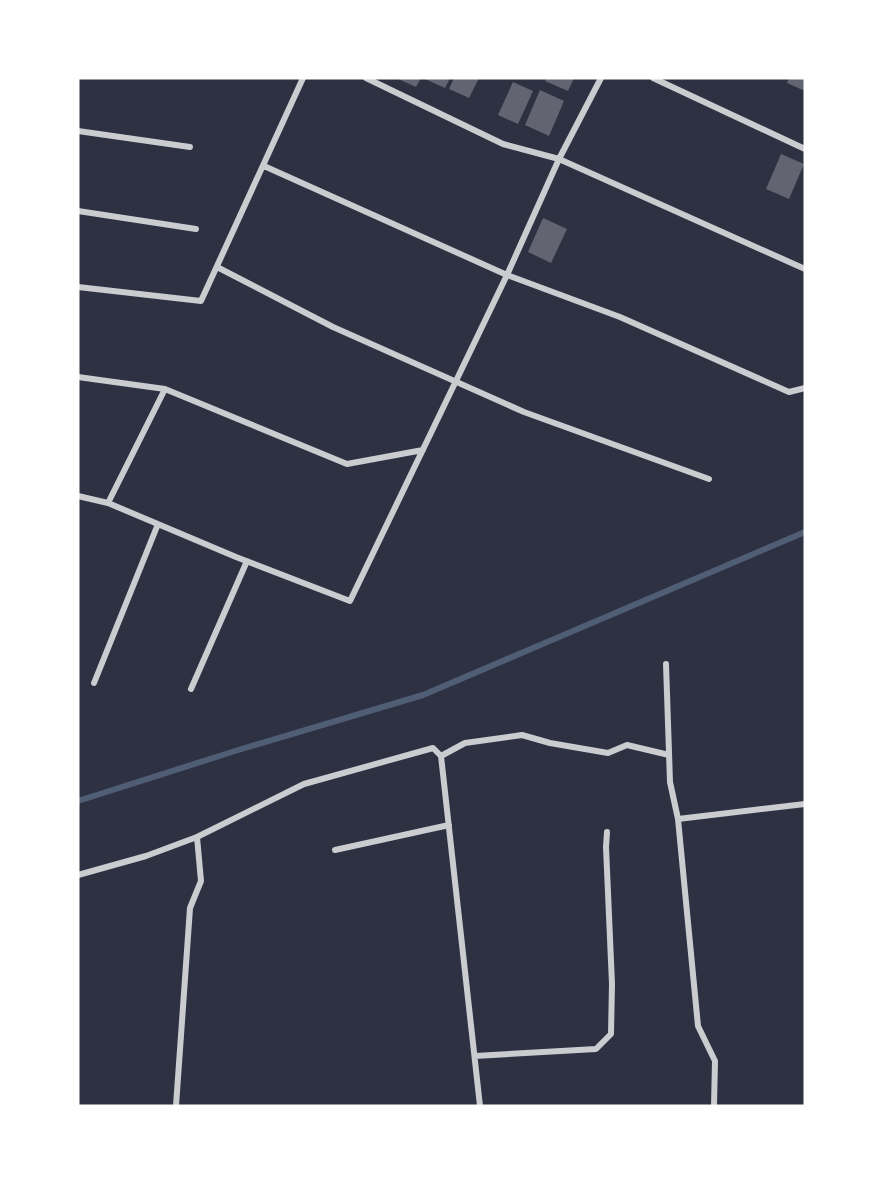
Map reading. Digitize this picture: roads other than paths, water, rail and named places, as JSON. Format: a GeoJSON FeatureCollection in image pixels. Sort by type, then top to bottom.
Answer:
{"type":"FeatureCollection","features":[{"type":"Feature","properties":{"kind":"street"},"geometry":{"type":"LineString","coordinates":[[78,287],[201,301],[303,78]]}},
{"type":"Feature","properties":{"kind":"street"},"geometry":{"type":"LineString","coordinates":[[366,78],[503,144],[559,159],[805,269]]}},
{"type":"Feature","properties":{"kind":"street"},"geometry":{"type":"LineString","coordinates":[[78,496],[108,503],[350,601],[507,275],[559,159],[601,78]]}},
{"type":"Feature","properties":{"kind":"street"},"geometry":{"type":"LineString","coordinates":[[653,78],[805,149]]}},
{"type":"Feature","properties":{"kind":"street"},"geometry":{"type":"LineString","coordinates":[[78,131],[190,147]]}},
{"type":"Feature","properties":{"kind":"street"},"geometry":{"type":"LineString","coordinates":[[264,166],[507,275],[620,317],[789,393],[805,388]]}},
{"type":"Feature","properties":{"kind":"street"},"geometry":{"type":"LineString","coordinates":[[78,211],[195,229]]}},
{"type":"Feature","properties":{"kind":"street"},"geometry":{"type":"LineString","coordinates":[[217,267],[333,327],[524,412],[709,479]]}},
{"type":"Feature","properties":{"kind":"street"},"geometry":{"type":"LineString","coordinates":[[78,377],[165,389],[347,464],[423,450]]}},
{"type":"Feature","properties":{"kind":"street"},"geometry":{"type":"LineString","coordinates":[[108,503],[165,389]]}},
{"type":"Feature","properties":{"kind":"street"},"geometry":{"type":"LineString","coordinates":[[94,682],[158,524]]}},
{"type":"Feature","properties":{"kind":"street"},"geometry":{"type":"LineString","coordinates":[[191,689],[248,561]]}},
{"type":"Feature","properties":{"kind":"street"},"geometry":{"type":"LineString","coordinates":[[666,664],[670,782],[678,819],[698,1026],[715,1061],[714,1106]]}},
{"type":"Feature","properties":{"kind":"street"},"geometry":{"type":"LineString","coordinates":[[441,756],[465,743],[522,735],[550,743],[608,753],[627,745],[669,755]]}},
{"type":"Feature","properties":{"kind":"street"},"geometry":{"type":"LineString","coordinates":[[78,875],[146,856],[197,837],[303,784],[433,748],[441,756],[480,1106]]}},
{"type":"Feature","properties":{"kind":"street"},"geometry":{"type":"LineString","coordinates":[[678,819],[805,804]]}},
{"type":"Feature","properties":{"kind":"street"},"geometry":{"type":"LineString","coordinates":[[335,850],[449,825]]}},
{"type":"Feature","properties":{"kind":"street"},"geometry":{"type":"LineString","coordinates":[[475,1056],[596,1049],[611,1034],[612,984],[607,832]]}},
{"type":"Feature","properties":{"kind":"street"},"geometry":{"type":"LineString","coordinates":[[176,1106],[190,908],[201,881],[197,837]]}},
{"type":"Feature","properties":{"kind":"waterway"},"geometry":{"type":"LineString","coordinates":[[78,801],[423,695],[805,532]]}}]}
